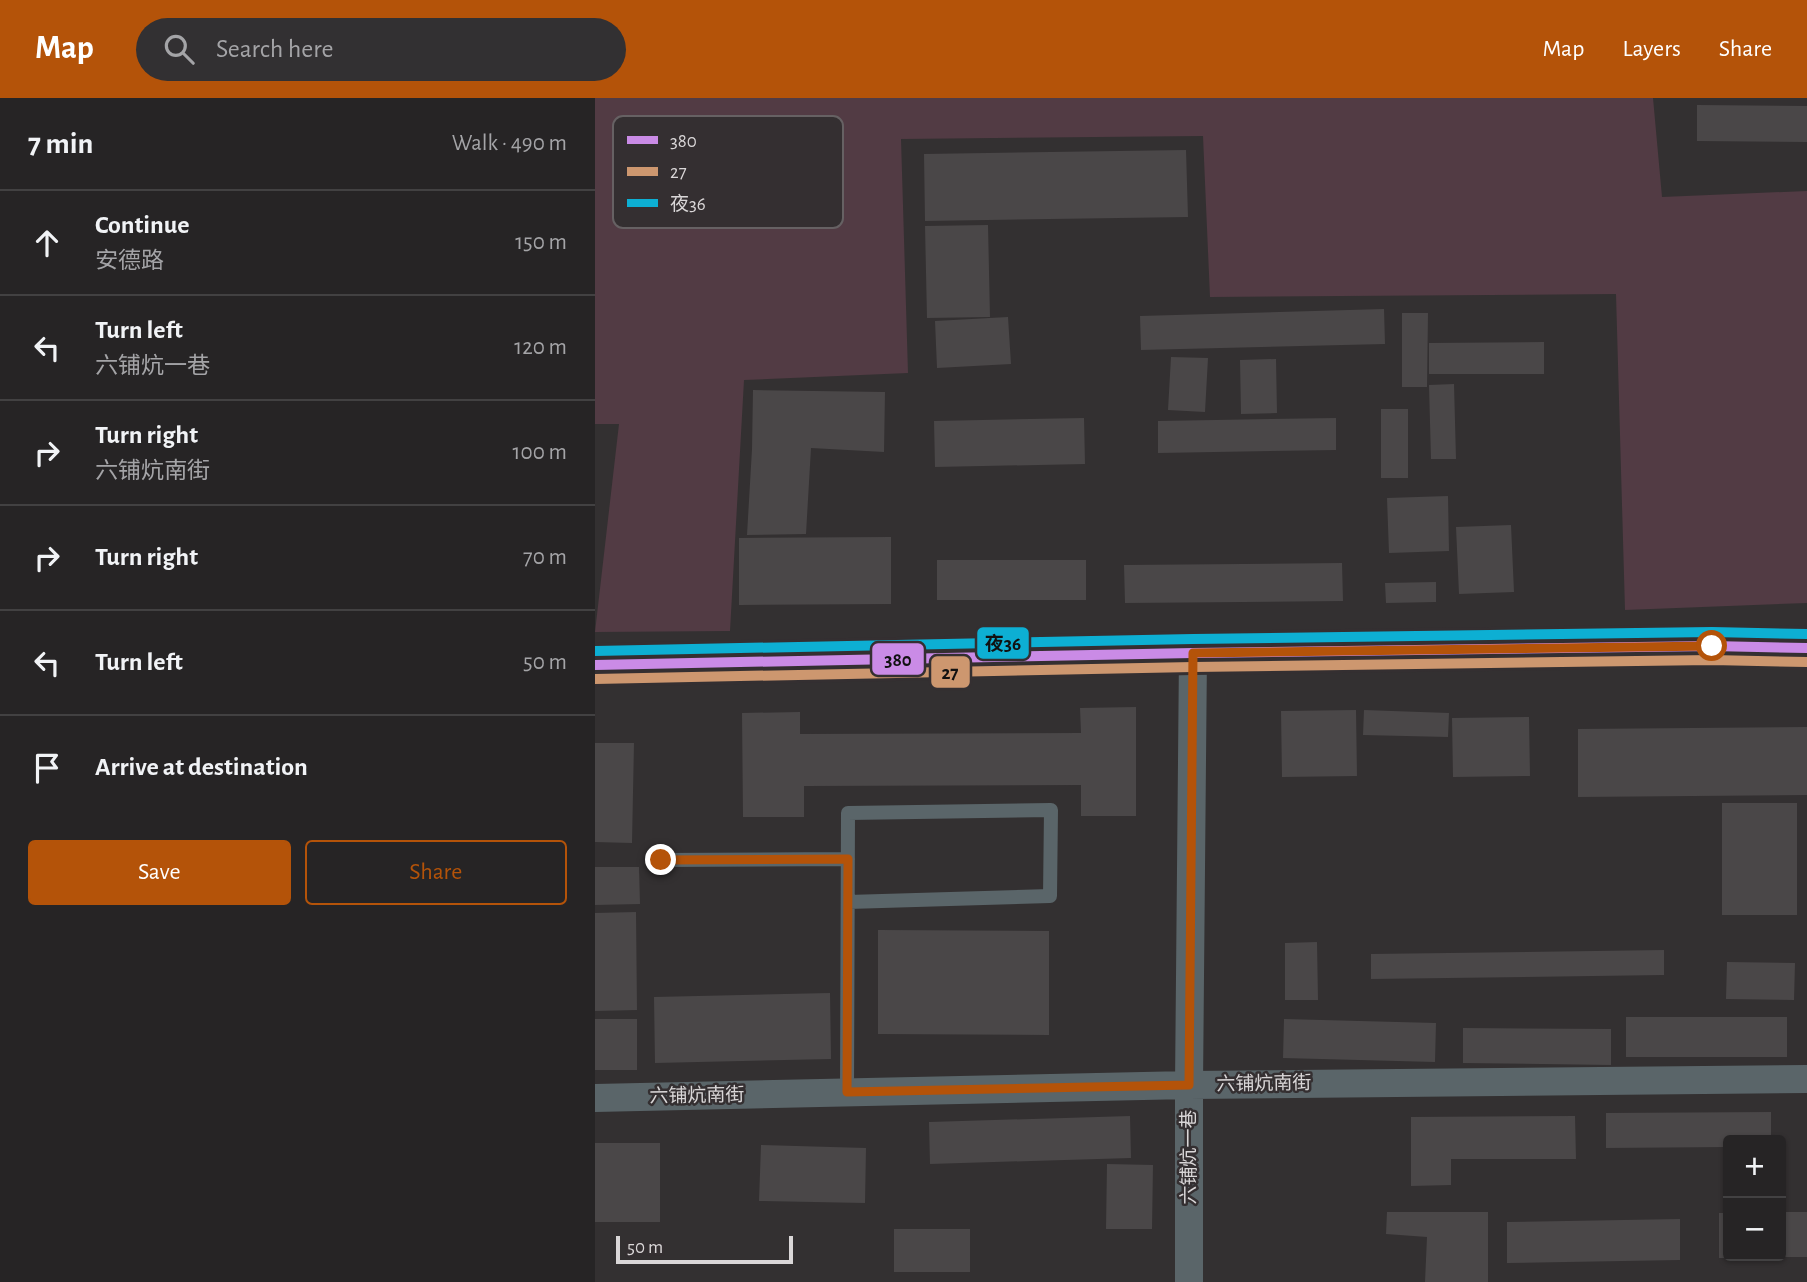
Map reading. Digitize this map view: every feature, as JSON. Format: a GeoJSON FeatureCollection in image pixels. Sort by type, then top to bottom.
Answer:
{"type":"FeatureCollection","features":[{"type":"Feature","properties":{"kind":"street"},"geometry":{"type":"LineString","coordinates":[[595,665],[1193,653],[1712,646],[1807,648]]}},
{"type":"Feature","properties":{"kind":"street","name":"六铺炕一巷"},"geometry":{"type":"LineString","coordinates":[[1189,1282],[1193,653]]}},
{"type":"Feature","properties":{"kind":"street","name":"六铺炕南街"},"geometry":{"type":"LineString","coordinates":[[595,1098],[1189,1085],[1807,1079]]}},
{"type":"Feature","properties":{"kind":"lane"},"geometry":{"type":"LineString","coordinates":[[847,1092],[848,813],[1051,810],[1050,896],[848,902]]}},
{"type":"Feature","properties":{"kind":"lane"},"geometry":{"type":"LineString","coordinates":[[661,860],[848,859]]}},
{"type":"Feature","properties":{"kind":"shaded area"},"geometry":{"type":"Polygon","coordinates":[[[595,98],[1653,98],[1662,197],[1807,191],[1807,603],[1625,610],[1616,294],[1210,297],[1203,136],[901,139],[908,373],[744,380],[730,631],[595,632],[619,424],[595,424],[595,98]]]}},
{"type":"Feature","properties":{"kind":"building"},"geometry":{"type":"Polygon","coordinates":[[[1697,105],[1807,106],[1807,142],[1697,141],[1697,105]]]}},
{"type":"Feature","properties":{"kind":"building"},"geometry":{"type":"Polygon","coordinates":[[[1186,150],[1188,217],[925,221],[924,154],[1186,150]]]}},
{"type":"Feature","properties":{"kind":"building"},"geometry":{"type":"Polygon","coordinates":[[[988,225],[990,317],[927,318],[925,226],[988,225]]]}},
{"type":"Feature","properties":{"kind":"building"},"geometry":{"type":"Polygon","coordinates":[[[1384,309],[1385,344],[1141,350],[1140,316],[1384,309]]]}},
{"type":"Feature","properties":{"kind":"building"},"geometry":{"type":"Polygon","coordinates":[[[1402,313],[1428,313],[1427,387],[1402,387],[1402,313]]]}},
{"type":"Feature","properties":{"kind":"building"},"geometry":{"type":"Polygon","coordinates":[[[1008,317],[1011,364],[937,368],[935,321],[1008,317]]]}},
{"type":"Feature","properties":{"kind":"building"},"geometry":{"type":"Polygon","coordinates":[[[1544,342],[1544,374],[1429,374],[1429,343],[1544,342]]]}},
{"type":"Feature","properties":{"kind":"building"},"geometry":{"type":"Polygon","coordinates":[[[1171,357],[1208,358],[1205,412],[1168,410],[1171,357]]]}},
{"type":"Feature","properties":{"kind":"building"},"geometry":{"type":"Polygon","coordinates":[[[1276,359],[1277,413],[1241,414],[1240,360],[1276,359]]]}},
{"type":"Feature","properties":{"kind":"building"},"geometry":{"type":"Polygon","coordinates":[[[1454,384],[1456,459],[1431,459],[1429,385],[1454,384]]]}},
{"type":"Feature","properties":{"kind":"building"},"geometry":{"type":"Polygon","coordinates":[[[753,390],[885,392],[884,452],[811,448],[806,534],[747,535],[753,390]]]}},
{"type":"Feature","properties":{"kind":"building"},"geometry":{"type":"Polygon","coordinates":[[[1381,409],[1408,409],[1408,478],[1381,478],[1381,409]]]}},
{"type":"Feature","properties":{"kind":"building"},"geometry":{"type":"Polygon","coordinates":[[[1084,418],[1085,464],[935,467],[934,421],[1084,418]]]}},
{"type":"Feature","properties":{"kind":"building"},"geometry":{"type":"Polygon","coordinates":[[[1336,418],[1336,450],[1158,453],[1158,421],[1336,418]]]}},
{"type":"Feature","properties":{"kind":"building"},"geometry":{"type":"Polygon","coordinates":[[[1448,496],[1449,551],[1389,553],[1387,498],[1448,496]]]}},
{"type":"Feature","properties":{"kind":"building"},"geometry":{"type":"Polygon","coordinates":[[[1511,525],[1514,592],[1459,594],[1456,527],[1511,525]]]}},
{"type":"Feature","properties":{"kind":"building"},"geometry":{"type":"Polygon","coordinates":[[[891,537],[891,604],[739,605],[739,538],[891,537]]]}},
{"type":"Feature","properties":{"kind":"building"},"geometry":{"type":"Polygon","coordinates":[[[937,560],[1086,560],[1086,600],[937,600],[937,560]]]}},
{"type":"Feature","properties":{"kind":"building"},"geometry":{"type":"Polygon","coordinates":[[[1342,563],[1343,601],[1125,603],[1124,565],[1342,563]]]}},
{"type":"Feature","properties":{"kind":"building"},"geometry":{"type":"Polygon","coordinates":[[[1436,582],[1436,602],[1386,603],[1385,583],[1436,582]]]}},
{"type":"Feature","properties":{"kind":"building"},"geometry":{"type":"Polygon","coordinates":[[[1136,707],[1136,816],[1081,816],[1081,785],[804,786],[804,817],[743,817],[742,713],[800,712],[800,734],[1081,733],[1080,708],[1136,707]]]}},
{"type":"Feature","properties":{"kind":"building"},"geometry":{"type":"Polygon","coordinates":[[[1356,710],[1357,776],[1282,777],[1281,711],[1356,710]]]}},
{"type":"Feature","properties":{"kind":"building"},"geometry":{"type":"Polygon","coordinates":[[[1364,710],[1449,713],[1448,737],[1363,735],[1364,710]]]}},
{"type":"Feature","properties":{"kind":"building"},"geometry":{"type":"Polygon","coordinates":[[[1529,717],[1530,776],[1453,777],[1452,718],[1529,717]]]}},
{"type":"Feature","properties":{"kind":"building"},"geometry":{"type":"Polygon","coordinates":[[[1807,727],[1807,795],[1578,797],[1578,729],[1807,727]]]}},
{"type":"Feature","properties":{"kind":"building"},"geometry":{"type":"Polygon","coordinates":[[[595,743],[634,743],[632,843],[595,842],[595,743]]]}},
{"type":"Feature","properties":{"kind":"building"},"geometry":{"type":"Polygon","coordinates":[[[1722,803],[1797,803],[1797,915],[1722,915],[1722,803]]]}},
{"type":"Feature","properties":{"kind":"building"},"geometry":{"type":"Polygon","coordinates":[[[595,867],[639,867],[640,904],[595,905],[595,867]]]}},
{"type":"Feature","properties":{"kind":"building"},"geometry":{"type":"Polygon","coordinates":[[[636,912],[637,1010],[595,1011],[595,913],[636,912]]]}},
{"type":"Feature","properties":{"kind":"building"},"geometry":{"type":"Polygon","coordinates":[[[878,930],[1049,931],[1049,1035],[878,1034],[878,930]]]}},
{"type":"Feature","properties":{"kind":"building"},"geometry":{"type":"Polygon","coordinates":[[[1317,942],[1318,1000],[1285,1000],[1285,943],[1317,942]]]}},
{"type":"Feature","properties":{"kind":"building"},"geometry":{"type":"Polygon","coordinates":[[[1664,950],[1664,975],[1371,979],[1371,954],[1664,950]]]}},
{"type":"Feature","properties":{"kind":"building"},"geometry":{"type":"Polygon","coordinates":[[[1727,962],[1795,963],[1794,1000],[1726,999],[1727,962]]]}},
{"type":"Feature","properties":{"kind":"building"},"geometry":{"type":"Polygon","coordinates":[[[830,993],[831,1059],[655,1063],[654,997],[830,993]]]}},
{"type":"Feature","properties":{"kind":"building"},"geometry":{"type":"Polygon","coordinates":[[[1626,1017],[1787,1017],[1787,1057],[1626,1057],[1626,1017]]]}},
{"type":"Feature","properties":{"kind":"building"},"geometry":{"type":"Polygon","coordinates":[[[595,1019],[637,1019],[637,1070],[595,1070],[595,1019]]]}},
{"type":"Feature","properties":{"kind":"building"},"geometry":{"type":"Polygon","coordinates":[[[1284,1019],[1436,1023],[1435,1062],[1283,1058],[1284,1019]]]}},
{"type":"Feature","properties":{"kind":"building"},"geometry":{"type":"Polygon","coordinates":[[[1463,1028],[1611,1029],[1611,1065],[1463,1063],[1463,1028]]]}},
{"type":"Feature","properties":{"kind":"building"},"geometry":{"type":"Polygon","coordinates":[[[1771,1112],[1771,1135],[1723,1135],[1723,1147],[1606,1148],[1606,1113],[1771,1112]]]}},
{"type":"Feature","properties":{"kind":"building"},"geometry":{"type":"Polygon","coordinates":[[[1130,1116],[1131,1158],[930,1164],[929,1122],[1130,1116]]]}},
{"type":"Feature","properties":{"kind":"building"},"geometry":{"type":"Polygon","coordinates":[[[1575,1116],[1576,1159],[1451,1159],[1451,1185],[1411,1186],[1411,1117],[1575,1116]]]}},
{"type":"Feature","properties":{"kind":"building"},"geometry":{"type":"Polygon","coordinates":[[[595,1143],[660,1143],[660,1222],[595,1222],[595,1143]]]}},
{"type":"Feature","properties":{"kind":"building"},"geometry":{"type":"Polygon","coordinates":[[[761,1145],[866,1148],[865,1203],[759,1201],[761,1145]]]}},
{"type":"Feature","properties":{"kind":"building"},"geometry":{"type":"Polygon","coordinates":[[[1107,1164],[1153,1165],[1152,1229],[1106,1229],[1107,1164]]]}},
{"type":"Feature","properties":{"kind":"building"},"geometry":{"type":"Polygon","coordinates":[[[1387,1212],[1488,1212],[1488,1282],[1425,1282],[1427,1237],[1386,1234],[1387,1212]]]}},
{"type":"Feature","properties":{"kind":"building"},"geometry":{"type":"Polygon","coordinates":[[[1786,1212],[1807,1212],[1807,1257],[1786,1257],[1786,1212]]]}},
{"type":"Feature","properties":{"kind":"building"},"geometry":{"type":"Polygon","coordinates":[[[1719,1213],[1723,1213],[1723,1258],[1719,1258],[1719,1213]]]}},
{"type":"Feature","properties":{"kind":"building"},"geometry":{"type":"Polygon","coordinates":[[[1680,1219],[1680,1260],[1507,1263],[1507,1222],[1680,1219]]]}},
{"type":"Feature","properties":{"kind":"building"},"geometry":{"type":"Polygon","coordinates":[[[894,1229],[970,1229],[970,1272],[894,1272],[894,1229]]]}},
{"type":"Feature","properties":{"kind":"transit line","name":"夜36"},"geometry":{"type":"LineString","coordinates":[[595,651],[1193,639],[1712,632],[1807,634]]}},
{"type":"Feature","properties":{"kind":"transit line","name":"380"},"geometry":{"type":"LineString","coordinates":[[595,665],[1193,653],[1712,646],[1807,648]]}},
{"type":"Feature","properties":{"kind":"transit line","name":"27"},"geometry":{"type":"LineString","coordinates":[[595,679],[1193,667],[1712,660],[1807,662]]}},
{"type":"Feature","properties":{"kind":"route"},"geometry":{"type":"LineString","coordinates":[[661,860],[848,859],[847,1092],[1189,1085],[1193,653],[1712,646]]}}]}
